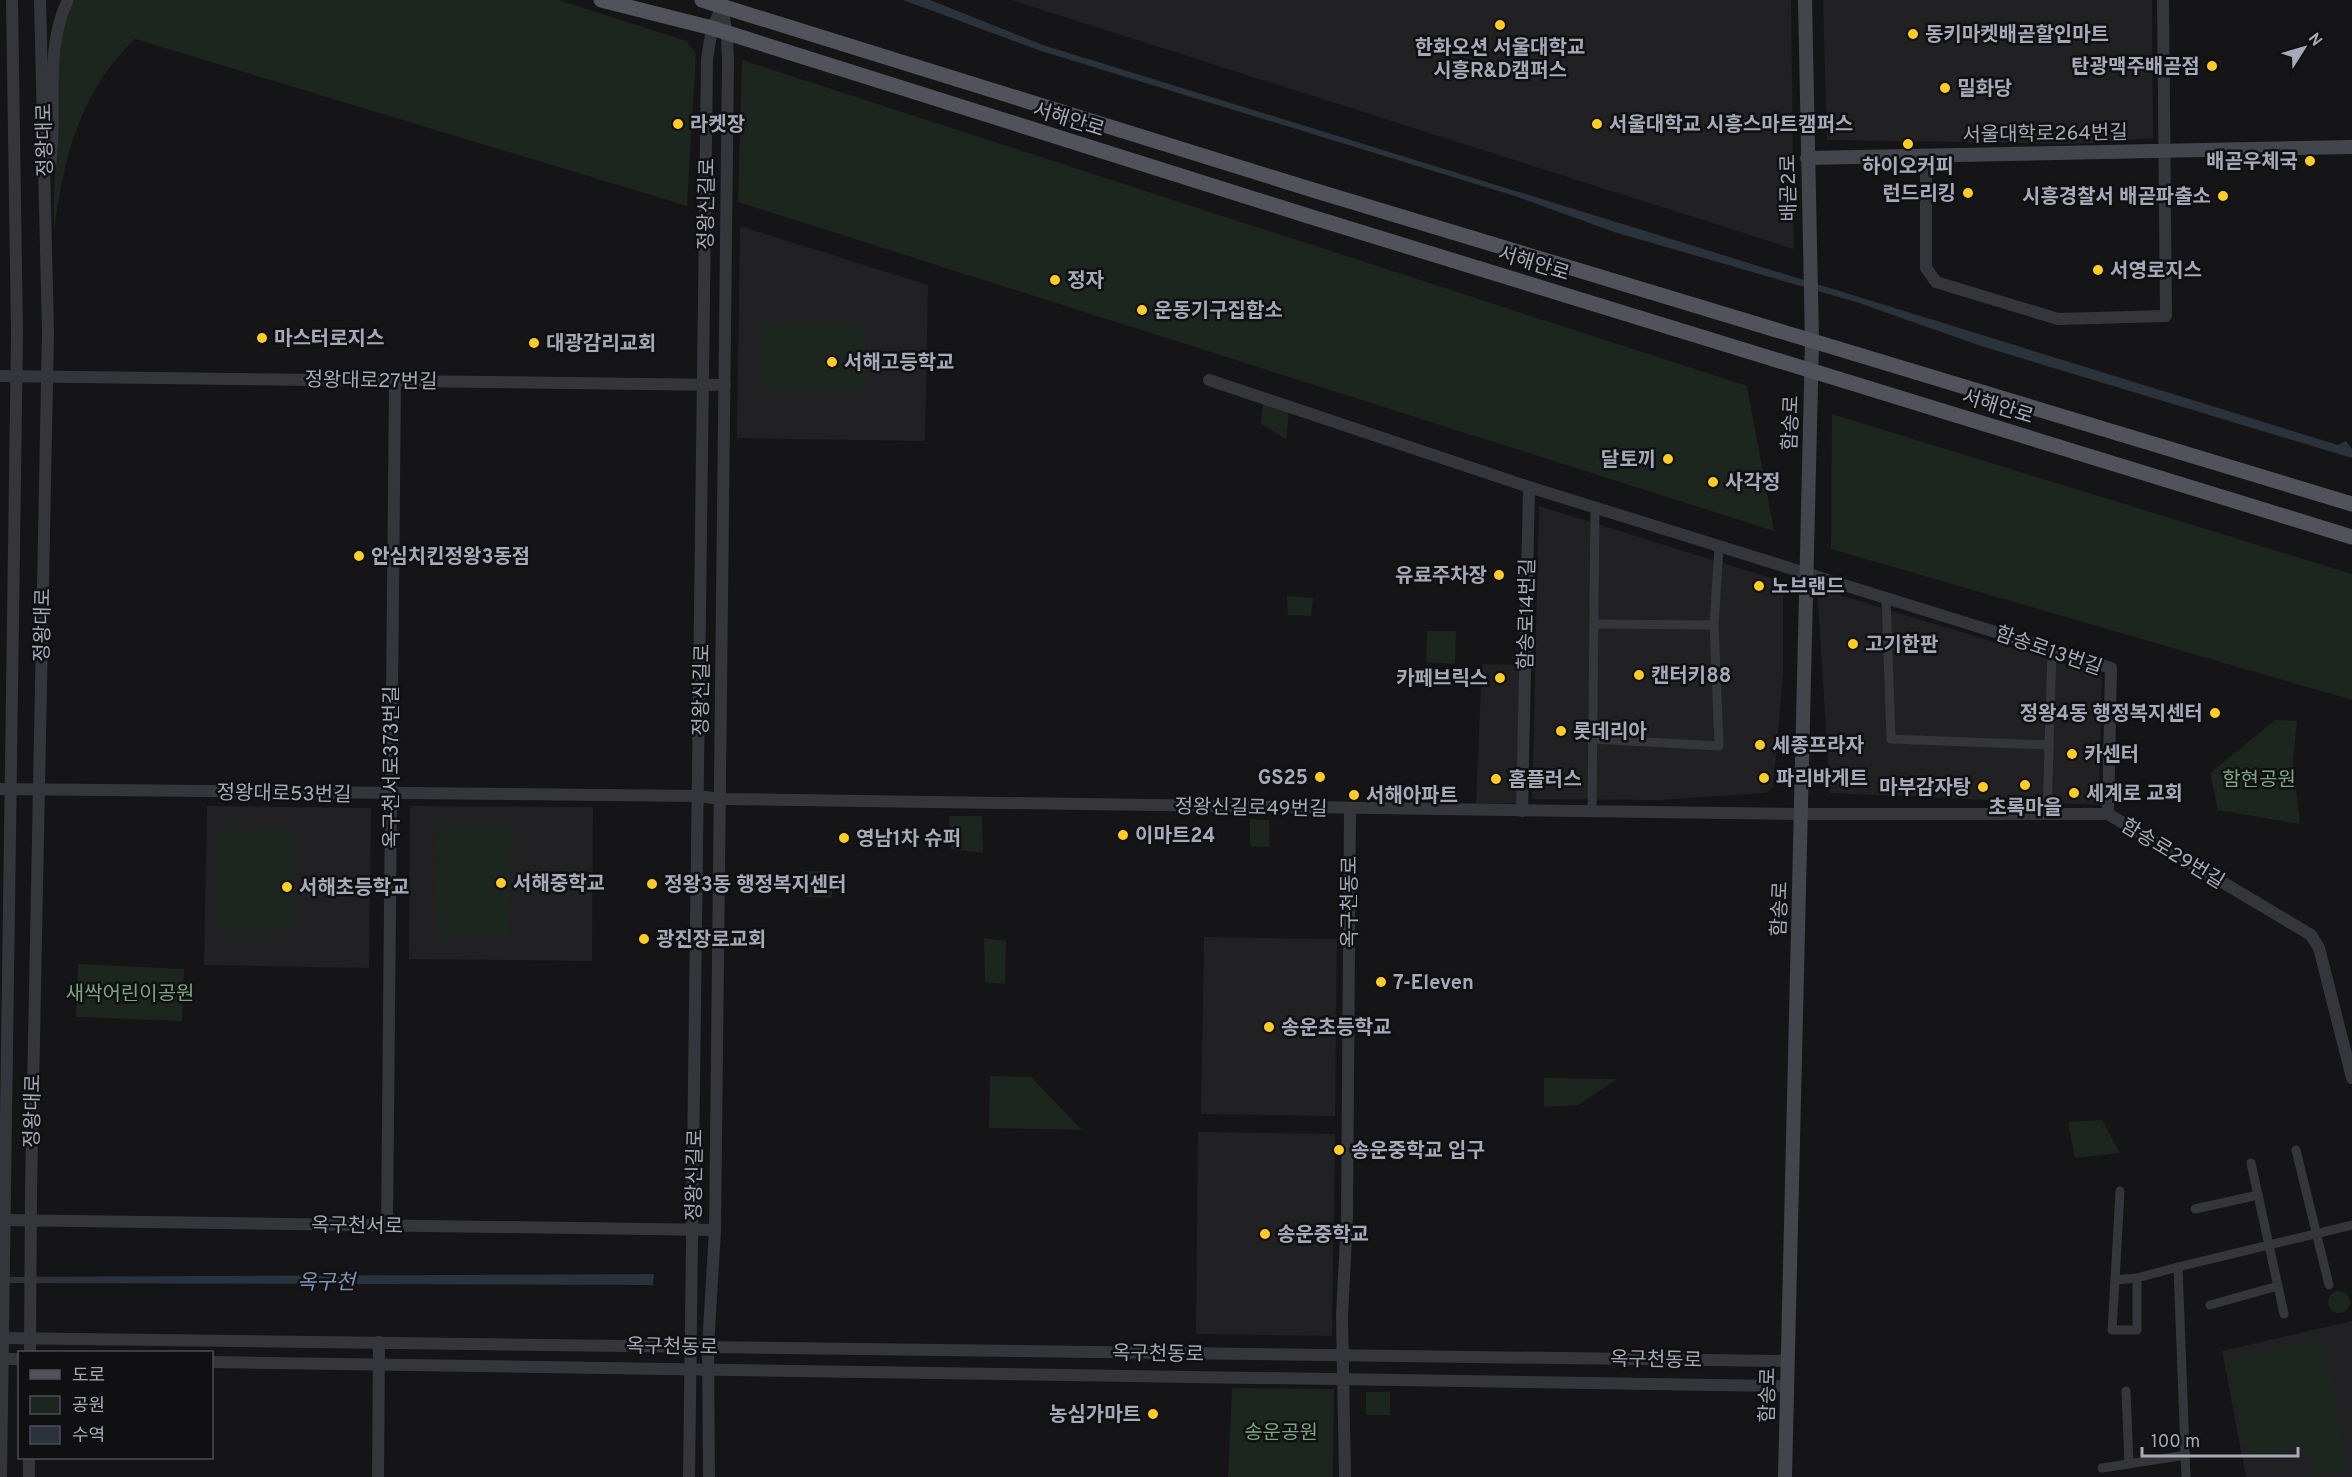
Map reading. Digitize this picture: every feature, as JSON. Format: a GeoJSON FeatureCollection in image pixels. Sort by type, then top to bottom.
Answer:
{"type":"FeatureCollection","features":[{"type":"Feature","properties":{"kind":"main road","name":"서해안로"},"geometry":{"type":"LineString","coordinates":[[601,0],[708,28]]}},
{"type":"Feature","properties":{"kind":"main road","name":"서해안로"},"geometry":{"type":"LineString","coordinates":[[633,0],[727,35],[2352,537]]}},
{"type":"Feature","properties":{"kind":"main road","name":"배곧2로"},"geometry":{"type":"LineString","coordinates":[[1805,0],[1812,342]]}},
{"type":"Feature","properties":{"kind":"main road","name":"서해안로"},"geometry":{"type":"LineString","coordinates":[[711,2],[1812,342],[2352,504]]}},
{"type":"Feature","properties":{"kind":"main road","name":"서울대학로264번길"},"geometry":{"type":"LineString","coordinates":[[1807,158],[2352,147]]}},
{"type":"Feature","properties":{"kind":"main road","name":"함송로"},"geometry":{"type":"LineString","coordinates":[[1785,1477],[1803,814],[1805,573],[1812,342]]}},
{"type":"Feature","properties":{"kind":"street","name":"정왕대로"},"geometry":{"type":"LineString","coordinates":[[2,1338],[6,789],[16,376],[12,0]]}},
{"type":"Feature","properties":{"kind":"street","name":"정왕대로"},"geometry":{"type":"LineString","coordinates":[[31,1338],[31,1221],[47,376],[40,0]]}},
{"type":"Feature","properties":{"kind":"street"},"geometry":{"type":"LineString","coordinates":[[45,200],[53,149],[54,54],[61,14],[68,0]]}},
{"type":"Feature","properties":{"kind":"street"},"geometry":{"type":"LineString","coordinates":[[1926,155],[1926,268],[1935,282],[2058,319],[2166,316],[2163,0]]}},
{"type":"Feature","properties":{"kind":"street","name":"정왕신길로"},"geometry":{"type":"LineString","coordinates":[[689,1477],[708,28],[711,2]]}},
{"type":"Feature","properties":{"kind":"street","name":"정왕신길로"},"geometry":{"type":"LineString","coordinates":[[709,1477],[708,1347],[715,1230],[727,35],[711,2]]}},
{"type":"Feature","properties":{"kind":"street","name":"정왕대로27번길"},"geometry":{"type":"LineString","coordinates":[[0,376],[725,385]]}},
{"type":"Feature","properties":{"kind":"street"},"geometry":{"type":"LineString","coordinates":[[1209,380],[1529,487],[1805,573]]}},
{"type":"Feature","properties":{"kind":"street","name":"옥구천서로373번길"},"geometry":{"type":"LineString","coordinates":[[387,1226],[395,381]]}},
{"type":"Feature","properties":{"kind":"street","name":"함송로14번길"},"geometry":{"type":"LineString","coordinates":[[1522,811],[1529,487]]}},
{"type":"Feature","properties":{"kind":"street"},"geometry":{"type":"LineString","coordinates":[[1592,812],[1595,508]]}},
{"type":"Feature","properties":{"kind":"street"},"geometry":{"type":"LineString","coordinates":[[1593,739],[1719,746],[1714,625],[1719,546]]}},
{"type":"Feature","properties":{"kind":"street","name":"함송로13번길"},"geometry":{"type":"LineString","coordinates":[[1805,573],[2111,668],[2108,814]]}},
{"type":"Feature","properties":{"kind":"street"},"geometry":{"type":"LineString","coordinates":[[1886,598],[1892,739],[2049,745]]}},
{"type":"Feature","properties":{"kind":"street"},"geometry":{"type":"LineString","coordinates":[[1594,624],[1714,625]]}},
{"type":"Feature","properties":{"kind":"street"},"geometry":{"type":"LineString","coordinates":[[2047,814],[2052,650]]}},
{"type":"Feature","properties":{"kind":"street","name":"정왕대로53번길"},"geometry":{"type":"LineString","coordinates":[[6,789],[391,795],[699,796]]}},
{"type":"Feature","properties":{"kind":"street","name":"정왕신길로49번길"},"geometry":{"type":"LineString","coordinates":[[699,796],[720,799],[1803,814]]}},
{"type":"Feature","properties":{"kind":"street","name":"옥구천동로"},"geometry":{"type":"LineString","coordinates":[[1345,1379],[1342,1316],[1347,1216],[1350,808]]}},
{"type":"Feature","properties":{"kind":"street","name":"함송로29번길"},"geometry":{"type":"LineString","coordinates":[[1803,814],[2108,814],[2311,935],[2319,948],[2352,1078]]}},
{"type":"Feature","properties":{"kind":"street"},"geometry":{"type":"LineString","coordinates":[[2296,1150],[2329,1285]]}},
{"type":"Feature","properties":{"kind":"street"},"geometry":{"type":"LineString","coordinates":[[2251,1163],[2284,1314]]}},
{"type":"Feature","properties":{"kind":"street"},"geometry":{"type":"LineString","coordinates":[[2120,1191],[2112,1330],[2137,1330],[2137,1278]]}},
{"type":"Feature","properties":{"kind":"street"},"geometry":{"type":"LineString","coordinates":[[2195,1209],[2258,1195]]}},
{"type":"Feature","properties":{"kind":"street","name":"옥구천서로"},"geometry":{"type":"LineString","coordinates":[[2,1220],[715,1230]]}},
{"type":"Feature","properties":{"kind":"street"},"geometry":{"type":"LineString","coordinates":[[2115,1280],[2137,1278],[2352,1225]]}},
{"type":"Feature","properties":{"kind":"street"},"geometry":{"type":"LineString","coordinates":[[2178,1267],[2186,1477]]}},
{"type":"Feature","properties":{"kind":"street"},"geometry":{"type":"LineString","coordinates":[[2210,1305],[2278,1286]]}},
{"type":"Feature","properties":{"kind":"street"},"geometry":{"type":"LineString","coordinates":[[1,1477],[2,1338]]}},
{"type":"Feature","properties":{"kind":"street","name":"옥구천동로"},"geometry":{"type":"LineString","coordinates":[[2,1338],[1788,1361]]}},
{"type":"Feature","properties":{"kind":"street"},"geometry":{"type":"LineString","coordinates":[[30,1351],[31,1338]]}},
{"type":"Feature","properties":{"kind":"street"},"geometry":{"type":"LineString","coordinates":[[378,1477],[379,1342]]}},
{"type":"Feature","properties":{"kind":"street"},"geometry":{"type":"LineString","coordinates":[[1,1359],[18,1359]]}},
{"type":"Feature","properties":{"kind":"street","name":"옥구천동로"},"geometry":{"type":"LineString","coordinates":[[213,1362],[1787,1386]]}},
{"type":"Feature","properties":{"kind":"street"},"geometry":{"type":"LineString","coordinates":[[1344,1477],[1345,1379]]}},
{"type":"Feature","properties":{"kind":"street"},"geometry":{"type":"LineString","coordinates":[[2126,1391],[2129,1464]]}},
{"type":"Feature","properties":{"kind":"street"},"geometry":{"type":"LineString","coordinates":[[2102,1468],[2186,1455]]}},
{"type":"Feature","properties":{"kind":"street"},"geometry":{"type":"LineString","coordinates":[[29,1459],[29,1477]]}},
{"type":"Feature","properties":{"kind":"shaded area","name":"서울대학교 시흥스마트캠퍼스"},"geometry":{"type":"Polygon","coordinates":[[[1011,0],[1791,0],[1794,249],[1011,0]]]}},
{"type":"Feature","properties":{"kind":"shaded area"},"geometry":{"type":"Polygon","coordinates":[[[1823,0],[2152,0],[2153,138],[2079,144],[1827,140],[1823,0]]]}},
{"type":"Feature","properties":{"kind":"shaded area","name":"서해고등학교"},"geometry":{"type":"Polygon","coordinates":[[[740,226],[928,285],[925,441],[737,438],[740,226]]]}},
{"type":"Feature","properties":{"kind":"shaded area"},"geometry":{"type":"Polygon","coordinates":[[[1539,506],[1783,582],[1783,675],[1773,787],[1766,793],[1659,800],[1532,799],[1539,506]]]}},
{"type":"Feature","properties":{"kind":"shaded area"},"geometry":{"type":"Polygon","coordinates":[[[1817,588],[2102,675],[2099,805],[1830,793],[1817,588]]]}},
{"type":"Feature","properties":{"kind":"shaded area"},"geometry":{"type":"Polygon","coordinates":[[[1482,664],[1520,665],[1517,803],[1476,804],[1482,664]]]}},
{"type":"Feature","properties":{"kind":"shaded area","name":"서해초등학교"},"geometry":{"type":"Polygon","coordinates":[[[207,806],[371,808],[369,968],[204,965],[207,806]]]}},
{"type":"Feature","properties":{"kind":"shaded area","name":"서해중학교"},"geometry":{"type":"Polygon","coordinates":[[[410,806],[593,807],[592,961],[409,959],[410,806]]]}},
{"type":"Feature","properties":{"kind":"shaded area","name":"송운초등학교"},"geometry":{"type":"Polygon","coordinates":[[[1204,937],[1337,939],[1335,1116],[1201,1114],[1204,937]]]}},
{"type":"Feature","properties":{"kind":"shaded area","name":"송운중학교"},"geometry":{"type":"Polygon","coordinates":[[[1198,1132],[1335,1134],[1332,1336],[1196,1334],[1198,1132]]]}},
{"type":"Feature","properties":{"kind":"shaded area"},"geometry":{"type":"Polygon","coordinates":[[[2352,1321],[2352,1477],[2246,1477],[2222,1351],[2352,1321]]]}},
{"type":"Feature","properties":{"kind":"green space"},"geometry":{"type":"Polygon","coordinates":[[[75,0],[559,0],[686,41],[696,53],[687,206],[135,39],[100,81],[77,128],[63,178],[54,232],[58,71],[63,34],[75,0]]]}},
{"type":"Feature","properties":{"kind":"green space"},"geometry":{"type":"Polygon","coordinates":[[[742,60],[1747,386],[1774,531],[738,202],[742,60]]]}},
{"type":"Feature","properties":{"kind":"green space"},"geometry":{"type":"Polygon","coordinates":[[[761,324],[866,325],[866,390],[761,389],[761,324]]]}},
{"type":"Feature","properties":{"kind":"green space"},"geometry":{"type":"Polygon","coordinates":[[[1263,403],[1289,412],[1286,439],[1261,424],[1263,403]]]}},
{"type":"Feature","properties":{"kind":"green space"},"geometry":{"type":"Polygon","coordinates":[[[1832,414],[2352,574],[2352,700],[1831,549],[1832,414]]]}},
{"type":"Feature","properties":{"kind":"green space"},"geometry":{"type":"Polygon","coordinates":[[[1287,596],[1313,598],[1311,616],[1288,615],[1287,596]]]}},
{"type":"Feature","properties":{"kind":"green space"},"geometry":{"type":"Polygon","coordinates":[[[1427,631],[1456,631],[1455,664],[1426,662],[1427,631]]]}},
{"type":"Feature","properties":{"kind":"green space","name":"함현공원"},"geometry":{"type":"Polygon","coordinates":[[[2275,720],[2297,721],[2293,762],[2300,824],[2218,810],[2210,773],[2275,720]]]}},
{"type":"Feature","properties":{"kind":"green space"},"geometry":{"type":"Polygon","coordinates":[[[949,816],[982,816],[983,853],[951,849],[949,816]]]}},
{"type":"Feature","properties":{"kind":"green space"},"geometry":{"type":"Polygon","coordinates":[[[1250,819],[1269,820],[1270,847],[1250,846],[1250,819]]]}},
{"type":"Feature","properties":{"kind":"green space"},"geometry":{"type":"Polygon","coordinates":[[[438,826],[511,827],[510,936],[437,935],[438,826]]]}},
{"type":"Feature","properties":{"kind":"green space"},"geometry":{"type":"Polygon","coordinates":[[[217,829],[294,830],[293,931],[217,931],[217,829]]]}},
{"type":"Feature","properties":{"kind":"green space"},"geometry":{"type":"Polygon","coordinates":[[[805,871],[831,871],[832,898],[805,897],[805,871]]]}},
{"type":"Feature","properties":{"kind":"green space"},"geometry":{"type":"Polygon","coordinates":[[[984,938],[1006,941],[1005,984],[985,982],[984,938]]]}},
{"type":"Feature","properties":{"kind":"green space","name":"새싹어린이공원"},"geometry":{"type":"Polygon","coordinates":[[[78,964],[184,969],[182,1021],[76,1017],[78,964]]]}},
{"type":"Feature","properties":{"kind":"green space"},"geometry":{"type":"Polygon","coordinates":[[[990,1076],[1031,1077],[1082,1130],[989,1128],[990,1076]]]}},
{"type":"Feature","properties":{"kind":"green space"},"geometry":{"type":"Polygon","coordinates":[[[1544,1078],[1617,1079],[1578,1105],[1544,1107],[1544,1078]]]}},
{"type":"Feature","properties":{"kind":"green space"},"geometry":{"type":"Polygon","coordinates":[[[2102,1120],[2120,1153],[2075,1158],[2068,1122],[2102,1120]]]}},
{"type":"Feature","properties":{"kind":"green space"},"geometry":{"type":"Polygon","coordinates":[[[2339,1291],[2347,1294],[2350,1302],[2347,1310],[2339,1313],[2331,1310],[2328,1302],[2331,1294],[2339,1291]]]}},
{"type":"Feature","properties":{"kind":"green space"},"geometry":{"type":"Polygon","coordinates":[[[2322,1338],[2350,1470],[2313,1477],[2306,1445],[2247,1457],[2226,1359],[2322,1338]]]}},
{"type":"Feature","properties":{"kind":"green space","name":"송운공원"},"geometry":{"type":"Polygon","coordinates":[[[1232,1388],[1334,1389],[1333,1477],[1228,1477],[1232,1388]]]}},
{"type":"Feature","properties":{"kind":"green space"},"geometry":{"type":"Polygon","coordinates":[[[1366,1392],[1390,1392],[1390,1415],[1366,1415],[1366,1392]]]}},
{"type":"Feature","properties":{"kind":"water"},"geometry":{"type":"Polygon","coordinates":[[[903,0],[930,0],[1043,45],[2338,445],[2346,441],[2352,449],[2352,458],[1981,346],[1856,302],[1614,232],[1515,196],[1041,51],[903,0]]]}},
{"type":"Feature","properties":{"kind":"water","name":"옥구천"},"geometry":{"type":"Polygon","coordinates":[[[654,1274],[653,1285],[0,1283],[0,1277],[654,1274]]]}},
{"type":"Feature","properties":{"kind":"place","name":"한화오션 서울대학교 시흥R&D캠퍼스"},"geometry":{"type":"Point","coordinates":[1500,25]}},
{"type":"Feature","properties":{"kind":"place","name":"동키마켓배곧할인마트"},"geometry":{"type":"Point","coordinates":[1913,34]}},
{"type":"Feature","properties":{"kind":"place","name":"탄광맥주배곧점"},"geometry":{"type":"Point","coordinates":[2212,66]}},
{"type":"Feature","properties":{"kind":"place","name":"밀화당"},"geometry":{"type":"Point","coordinates":[1945,88]}},
{"type":"Feature","properties":{"kind":"place","name":"라켓장"},"geometry":{"type":"Point","coordinates":[678,124]}},
{"type":"Feature","properties":{"kind":"place","name":"서울대학교 시흥스마트캠퍼스"},"geometry":{"type":"Point","coordinates":[1597,124]}},
{"type":"Feature","properties":{"kind":"place","name":"하이오커피"},"geometry":{"type":"Point","coordinates":[1908,144]}},
{"type":"Feature","properties":{"kind":"place","name":"배곧우체국"},"geometry":{"type":"Point","coordinates":[2310,161]}},
{"type":"Feature","properties":{"kind":"place","name":"런드리킹"},"geometry":{"type":"Point","coordinates":[1968,193]}},
{"type":"Feature","properties":{"kind":"place","name":"시흥경찰서 배곧파출소"},"geometry":{"type":"Point","coordinates":[2223,196]}},
{"type":"Feature","properties":{"kind":"place","name":"서영로지스"},"geometry":{"type":"Point","coordinates":[2098,270]}},
{"type":"Feature","properties":{"kind":"place","name":"정자"},"geometry":{"type":"Point","coordinates":[1055,280]}},
{"type":"Feature","properties":{"kind":"place","name":"운동기구집합소"},"geometry":{"type":"Point","coordinates":[1142,310]}},
{"type":"Feature","properties":{"kind":"place","name":"마스터로지스"},"geometry":{"type":"Point","coordinates":[262,338]}},
{"type":"Feature","properties":{"kind":"place","name":"대광감리교회"},"geometry":{"type":"Point","coordinates":[534,343]}},
{"type":"Feature","properties":{"kind":"place","name":"서해고등학교"},"geometry":{"type":"Point","coordinates":[832,362]}},
{"type":"Feature","properties":{"kind":"place","name":"달토끼"},"geometry":{"type":"Point","coordinates":[1668,459]}},
{"type":"Feature","properties":{"kind":"place","name":"사각정"},"geometry":{"type":"Point","coordinates":[1713,482]}},
{"type":"Feature","properties":{"kind":"place","name":"안심치킨정왕3동점"},"geometry":{"type":"Point","coordinates":[359,556]}},
{"type":"Feature","properties":{"kind":"place","name":"유료주차장"},"geometry":{"type":"Point","coordinates":[1499,575]}},
{"type":"Feature","properties":{"kind":"place","name":"노브랜드"},"geometry":{"type":"Point","coordinates":[1759,586]}},
{"type":"Feature","properties":{"kind":"place","name":"고기한판"},"geometry":{"type":"Point","coordinates":[1853,644]}},
{"type":"Feature","properties":{"kind":"place","name":"캔터키88"},"geometry":{"type":"Point","coordinates":[1639,675]}},
{"type":"Feature","properties":{"kind":"place","name":"카페브릭스"},"geometry":{"type":"Point","coordinates":[1500,678]}},
{"type":"Feature","properties":{"kind":"place","name":"정왕4동 행정복지센터"},"geometry":{"type":"Point","coordinates":[2215,713]}},
{"type":"Feature","properties":{"kind":"place","name":"롯데리아"},"geometry":{"type":"Point","coordinates":[1561,731]}},
{"type":"Feature","properties":{"kind":"place","name":"세종프라자"},"geometry":{"type":"Point","coordinates":[1760,745]}},
{"type":"Feature","properties":{"kind":"place","name":"카센터"},"geometry":{"type":"Point","coordinates":[2072,754]}},
{"type":"Feature","properties":{"kind":"place","name":"GS25"},"geometry":{"type":"Point","coordinates":[1320,777]}},
{"type":"Feature","properties":{"kind":"place","name":"파리바게트"},"geometry":{"type":"Point","coordinates":[1764,778]}},
{"type":"Feature","properties":{"kind":"place","name":"홈플러스"},"geometry":{"type":"Point","coordinates":[1496,779]}},
{"type":"Feature","properties":{"kind":"place","name":"초록마을"},"geometry":{"type":"Point","coordinates":[2025,785]}},
{"type":"Feature","properties":{"kind":"place","name":"마부감자탕"},"geometry":{"type":"Point","coordinates":[1983,787]}},
{"type":"Feature","properties":{"kind":"place","name":"세계로 교회"},"geometry":{"type":"Point","coordinates":[2074,793]}},
{"type":"Feature","properties":{"kind":"place","name":"서해아파트"},"geometry":{"type":"Point","coordinates":[1354,795]}},
{"type":"Feature","properties":{"kind":"place","name":"이마트24"},"geometry":{"type":"Point","coordinates":[1123,835]}},
{"type":"Feature","properties":{"kind":"place","name":"영남1차 슈퍼"},"geometry":{"type":"Point","coordinates":[844,838]}},
{"type":"Feature","properties":{"kind":"place","name":"서해중학교"},"geometry":{"type":"Point","coordinates":[501,883]}},
{"type":"Feature","properties":{"kind":"place","name":"정왕3동 행정복지센터"},"geometry":{"type":"Point","coordinates":[652,884]}},
{"type":"Feature","properties":{"kind":"place","name":"서해초등학교"},"geometry":{"type":"Point","coordinates":[287,887]}},
{"type":"Feature","properties":{"kind":"place","name":"광진장로교회"},"geometry":{"type":"Point","coordinates":[644,939]}},
{"type":"Feature","properties":{"kind":"place","name":"7-Eleven"},"geometry":{"type":"Point","coordinates":[1381,982]}},
{"type":"Feature","properties":{"kind":"place","name":"송운초등학교"},"geometry":{"type":"Point","coordinates":[1269,1027]}},
{"type":"Feature","properties":{"kind":"place","name":"송운중학교 입구"},"geometry":{"type":"Point","coordinates":[1339,1150]}},
{"type":"Feature","properties":{"kind":"place","name":"송운중학교"},"geometry":{"type":"Point","coordinates":[1265,1234]}},
{"type":"Feature","properties":{"kind":"place","name":"농심가마트"},"geometry":{"type":"Point","coordinates":[1153,1414]}}]}
